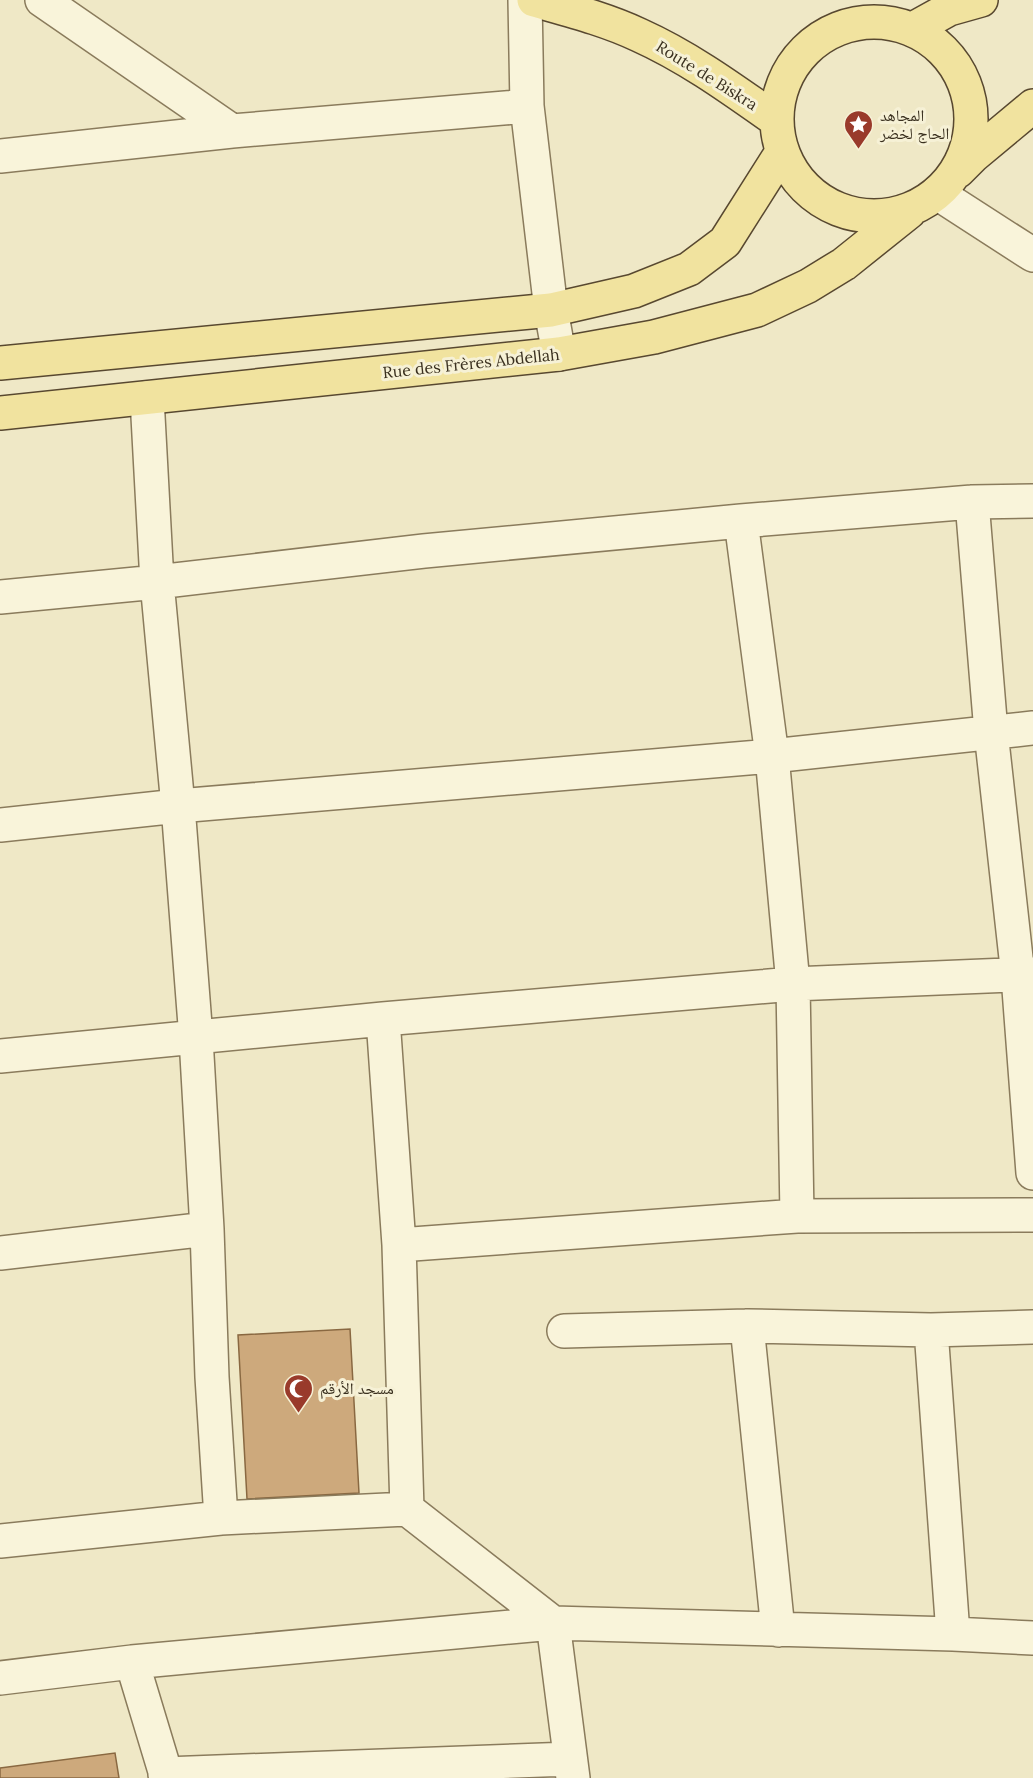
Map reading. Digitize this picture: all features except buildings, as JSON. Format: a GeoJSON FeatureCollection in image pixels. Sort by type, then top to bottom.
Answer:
{"type":"FeatureCollection","features":[{"type":"Feature","properties":{"kind":"main road","name":"Route de Biskra"},"geometry":{"type":"LineString","coordinates":[[534,0],[589,15],[638,34],[687,59],[776,120]]}},
{"type":"Feature","properties":{"kind":"main road"},"geometry":{"type":"LineString","coordinates":[[854,0],[865,5],[881,21]]}},
{"type":"Feature","properties":{"kind":"main road"},"geometry":{"type":"LineString","coordinates":[[913,29],[949,9],[981,0]]}},
{"type":"Feature","properties":{"kind":"main road"},"geometry":{"type":"LineString","coordinates":[[945,185],[966,151],[971,123],[968,93],[956,67],[937,45],[913,29],[881,21],[849,24],[819,37],[796,59],[781,87],[776,120],[782,152],[797,178],[819,199],[846,212],[876,216],[909,212],[945,185],[973,156],[1033,106]]}},
{"type":"Feature","properties":{"kind":"main road"},"geometry":{"type":"LineString","coordinates":[[0,363],[551,310],[634,291],[689,269],[725,242],[782,152]]}},
{"type":"Feature","properties":{"kind":"main road","name":"Rue des Frères Abdellah"},"geometry":{"type":"LineString","coordinates":[[0,413],[559,354],[654,337],[757,310],[808,286],[844,264],[909,212]]}},
{"type":"Feature","properties":{"kind":"street"},"geometry":{"type":"LineString","coordinates":[[42,0],[232,130]]}},
{"type":"Feature","properties":{"kind":"street"},"geometry":{"type":"LineString","coordinates":[[525,0],[527,106],[551,310],[559,354]]}},
{"type":"Feature","properties":{"kind":"street"},"geometry":{"type":"LineString","coordinates":[[0,156],[232,130],[527,106]]}},
{"type":"Feature","properties":{"kind":"street"},"geometry":{"type":"LineString","coordinates":[[945,185],[1033,255]]}},
{"type":"Feature","properties":{"kind":"street"},"geometry":{"type":"LineString","coordinates":[[147,398],[157,582],[178,806],[196,1038],[220,1518]]}},
{"type":"Feature","properties":{"kind":"street"},"geometry":{"type":"LineString","coordinates":[[0,597],[157,582],[424,551],[741,521],[972,501],[1033,501]]}},
{"type":"Feature","properties":{"kind":"street"},"geometry":{"type":"LineString","coordinates":[[972,501],[991,732],[1026,975],[1033,1173]]}},
{"type":"Feature","properties":{"kind":"street"},"geometry":{"type":"LineString","coordinates":[[741,521],[772,756],[793,984],[797,1216]]}},
{"type":"Feature","properties":{"kind":"street"},"geometry":{"type":"LineString","coordinates":[[0,825],[178,806],[772,756],[1033,728]]}},
{"type":"Feature","properties":{"kind":"street"},"geometry":{"type":"LineString","coordinates":[[0,1056],[383,1019],[793,984],[1026,975]]}},
{"type":"Feature","properties":{"kind":"street"},"geometry":{"type":"LineString","coordinates":[[383,1019],[399,1245],[407,1509]]}},
{"type":"Feature","properties":{"kind":"street"},"geometry":{"type":"LineString","coordinates":[[399,1245],[797,1216],[1033,1215]]}},
{"type":"Feature","properties":{"kind":"street"},"geometry":{"type":"LineString","coordinates":[[0,1253],[207,1229]]}},
{"type":"Feature","properties":{"kind":"street"},"geometry":{"type":"LineString","coordinates":[[747,1326],[778,1630]]}},
{"type":"Feature","properties":{"kind":"street"},"geometry":{"type":"LineString","coordinates":[[564,1331],[747,1326],[931,1330],[1033,1327]]}},
{"type":"Feature","properties":{"kind":"street"},"geometry":{"type":"LineString","coordinates":[[931,1330],[953,1634]]}},
{"type":"Feature","properties":{"kind":"street"},"geometry":{"type":"LineString","coordinates":[[0,1541],[220,1518],[407,1509],[553,1623],[572,1768],[166,1776],[132,1662]]}},
{"type":"Feature","properties":{"kind":"street"},"geometry":{"type":"LineString","coordinates":[[0,1678],[132,1662],[553,1623],[1033,1638]]}},
{"type":"Feature","properties":{"kind":"place","name":"المجاهد الحاج لخضر"},"geometry":{"type":"Point","coordinates":[859,150]}},
{"type":"Feature","properties":{"kind":"place","name":"مسجد الأرقم"},"geometry":{"type":"Point","coordinates":[299,1414]}}]}
